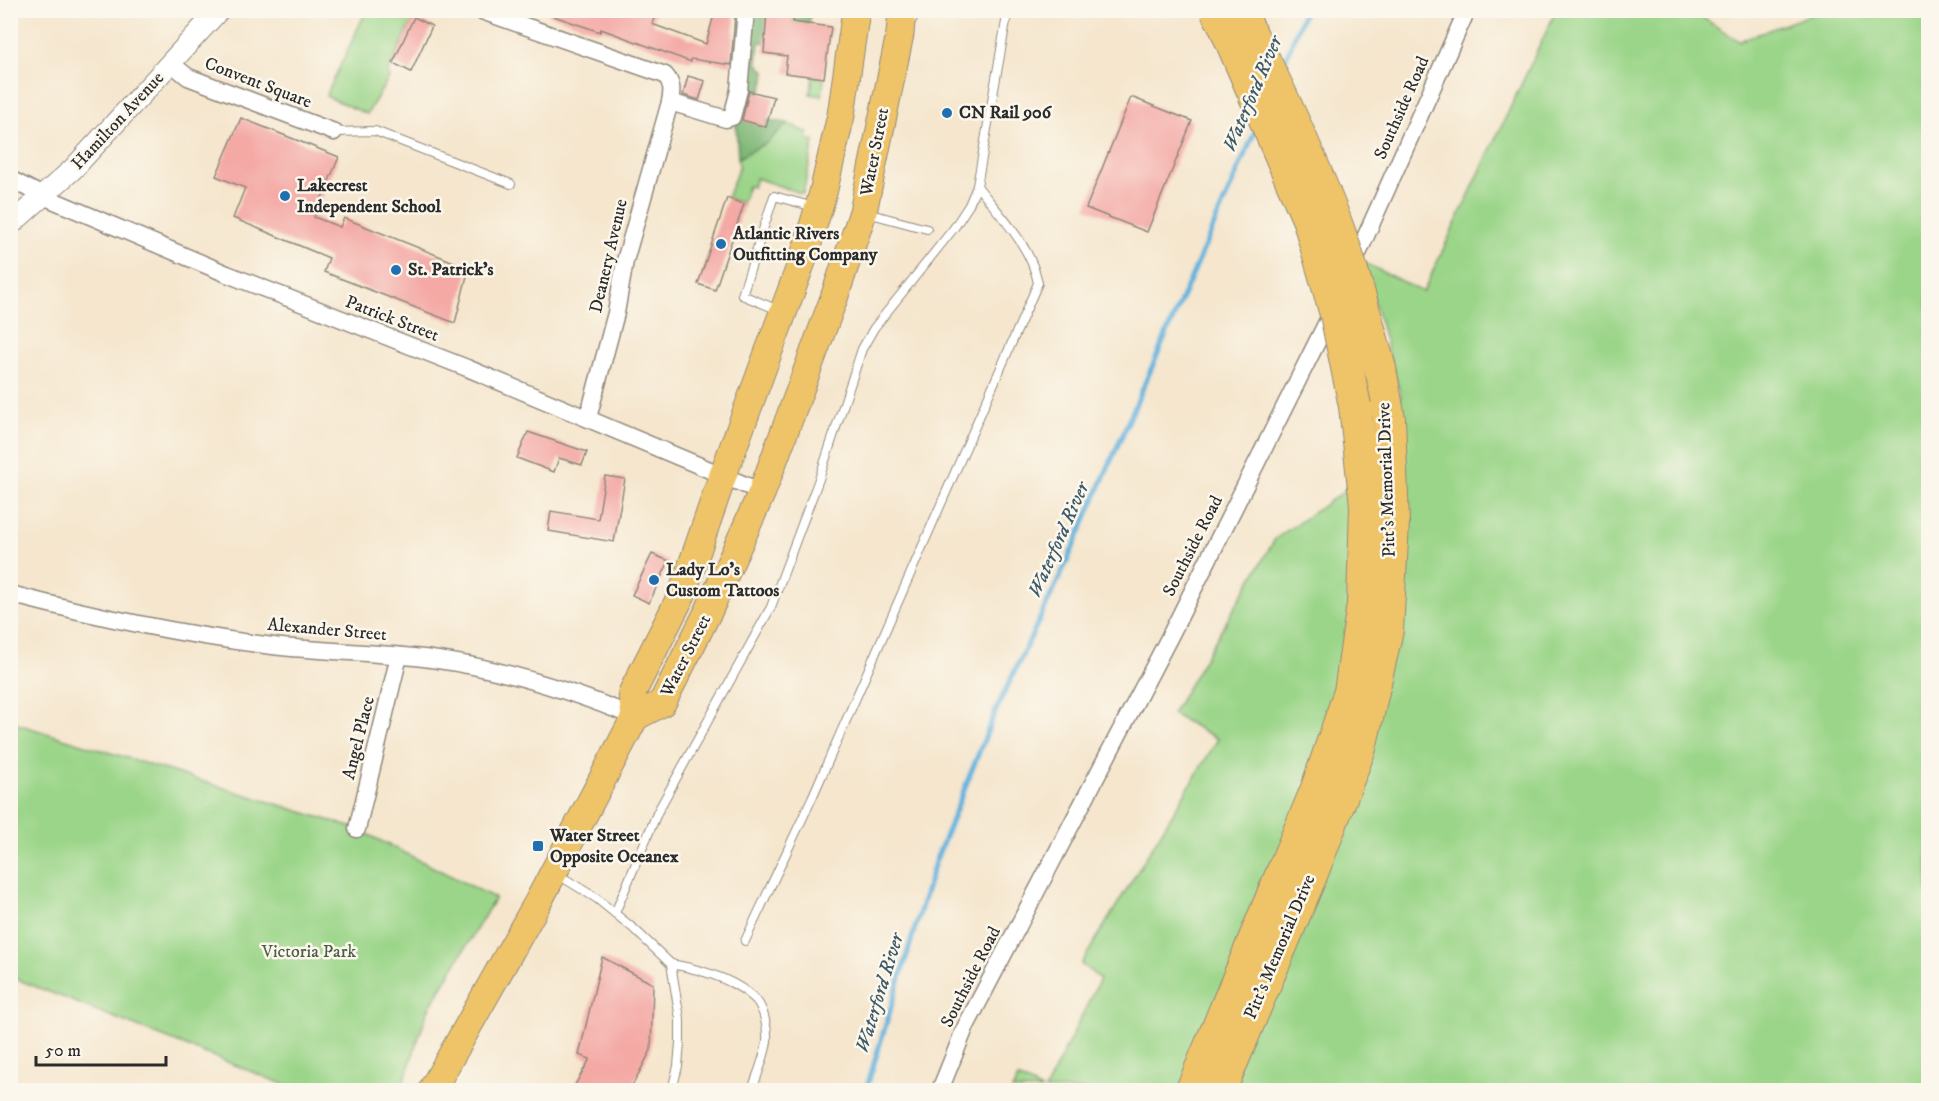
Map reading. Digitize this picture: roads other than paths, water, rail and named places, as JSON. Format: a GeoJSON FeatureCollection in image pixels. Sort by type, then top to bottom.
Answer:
{"type":"FeatureCollection","features":[{"type":"Feature","properties":{"kind":"highway","name":"Pitt's Memorial Drive"},"geometry":{"type":"LineString","coordinates":[[1192,1090],[1316,791],[1350,692],[1363,604],[1366,505],[1355,406],[1336,314],[1309,221],[1216,10]]}},
{"type":"Feature","properties":{"kind":"highway","name":"Pitt's Memorial Drive"},"geometry":{"type":"LineString","coordinates":[[1220,1090],[1312,873],[1360,748],[1387,630],[1393,522],[1389,419],[1380,369],[1344,247],[1306,148],[1239,10]]}},
{"type":"Feature","properties":{"kind":"main road","name":"Water Street"},"geometry":{"type":"LineString","coordinates":[[856,10],[841,115],[823,193],[784,312],[723,475],[682,594],[632,693],[635,717],[662,703],[709,610],[762,492],[834,298],[863,212],[901,22]]}},
{"type":"Feature","properties":{"kind":"main road"},"geometry":{"type":"LineString","coordinates":[[432,1090],[554,872],[635,717]]}},
{"type":"Feature","properties":{"kind":"street","name":"Hamilton Avenue"},"geometry":{"type":"LineString","coordinates":[[10,225],[73,169],[219,10]]}},
{"type":"Feature","properties":{"kind":"street"},"geometry":{"type":"LineString","coordinates":[[479,10],[665,75],[672,89],[670,102],[726,119],[732,117],[739,90],[746,10]]}},
{"type":"Feature","properties":{"kind":"street","name":"Southside Road"},"geometry":{"type":"LineString","coordinates":[[940,1090],[965,1028],[1139,696],[1322,333],[1467,10]]}},
{"type":"Feature","properties":{"kind":"street","name":"Convent Square"},"geometry":{"type":"LineString","coordinates":[[171,64],[188,77],[334,132]]}},
{"type":"Feature","properties":{"kind":"street","name":"Deanery Avenue"},"geometry":{"type":"LineString","coordinates":[[588,418],[616,314],[628,250],[670,102]]}},
{"type":"Feature","properties":{"kind":"street","name":"Patrick Street"},"geometry":{"type":"LineString","coordinates":[[10,178],[43,196],[227,274],[467,368],[762,492]]}},
{"type":"Feature","properties":{"kind":"street","name":"Alexander Street"},"geometry":{"type":"LineString","coordinates":[[10,594],[80,612],[206,637],[273,646],[399,656],[474,666],[578,693],[635,717]]}},
{"type":"Feature","properties":{"kind":"street","name":"Angel Place"},"geometry":{"type":"LineString","coordinates":[[357,829],[399,656]]}},
{"type":"Feature","properties":{"kind":"lane"},"geometry":{"type":"LineString","coordinates":[[901,22],[919,10]]}},
{"type":"Feature","properties":{"kind":"lane"},"geometry":{"type":"LineString","coordinates":[[615,913],[658,811],[771,607],[819,479],[862,348],[874,328],[954,228],[969,205],[977,186],[1008,10]]}},
{"type":"Feature","properties":{"kind":"lane"},"geometry":{"type":"LineString","coordinates":[[334,132],[375,131],[511,184]]}},
{"type":"Feature","properties":{"kind":"lane"},"geometry":{"type":"LineString","coordinates":[[745,941],[812,798],[1038,283],[1027,253],[977,186]]}},
{"type":"Feature","properties":{"kind":"lane"},"geometry":{"type":"LineString","coordinates":[[784,312],[742,295],[774,196],[818,208]]}},
{"type":"Feature","properties":{"kind":"lane"},"geometry":{"type":"LineString","coordinates":[[863,212],[927,229]]}},
{"type":"Feature","properties":{"kind":"lane"},"geometry":{"type":"LineString","coordinates":[[554,872],[596,898],[671,964],[698,969],[737,986],[758,1001],[765,1020],[767,1040],[753,1090]]}},
{"type":"Feature","properties":{"kind":"lane"},"geometry":{"type":"LineString","coordinates":[[671,964],[680,1019],[678,1066],[672,1090]]}},
{"type":"Feature","properties":{"kind":"waterway","name":"Waterford River"},"geometry":{"type":"LineString","coordinates":[[1282,68],[1305,10]]}},
{"type":"Feature","properties":{"kind":"waterway","name":"Waterford River"},"geometry":{"type":"LineString","coordinates":[[866,1090],[935,862],[996,710],[1065,566],[1256,129]]}},
{"type":"Feature","properties":{"kind":"place","name":"CN Rail 906"},"geometry":{"type":"Point","coordinates":[947,113]}},
{"type":"Feature","properties":{"kind":"place","name":"Lakecrest Independent School"},"geometry":{"type":"Point","coordinates":[285,196]}},
{"type":"Feature","properties":{"kind":"place","name":"Atlantic Rivers Outfitting Company"},"geometry":{"type":"Point","coordinates":[721,244]}},
{"type":"Feature","properties":{"kind":"place","name":"St. Patrick's"},"geometry":{"type":"Point","coordinates":[396,270]}},
{"type":"Feature","properties":{"kind":"place","name":"Lady Lo's Custom Tattoos"},"geometry":{"type":"Point","coordinates":[654,580]}},
{"type":"Feature","properties":{"kind":"place","name":"Water Street Opposite Oceanex"},"geometry":{"type":"Point","coordinates":[538,846]}},
{"type":"Feature","properties":{"kind":"park label","name":"Victoria Park"},"geometry":{"type":"Point","coordinates":[309,952]}}]}
